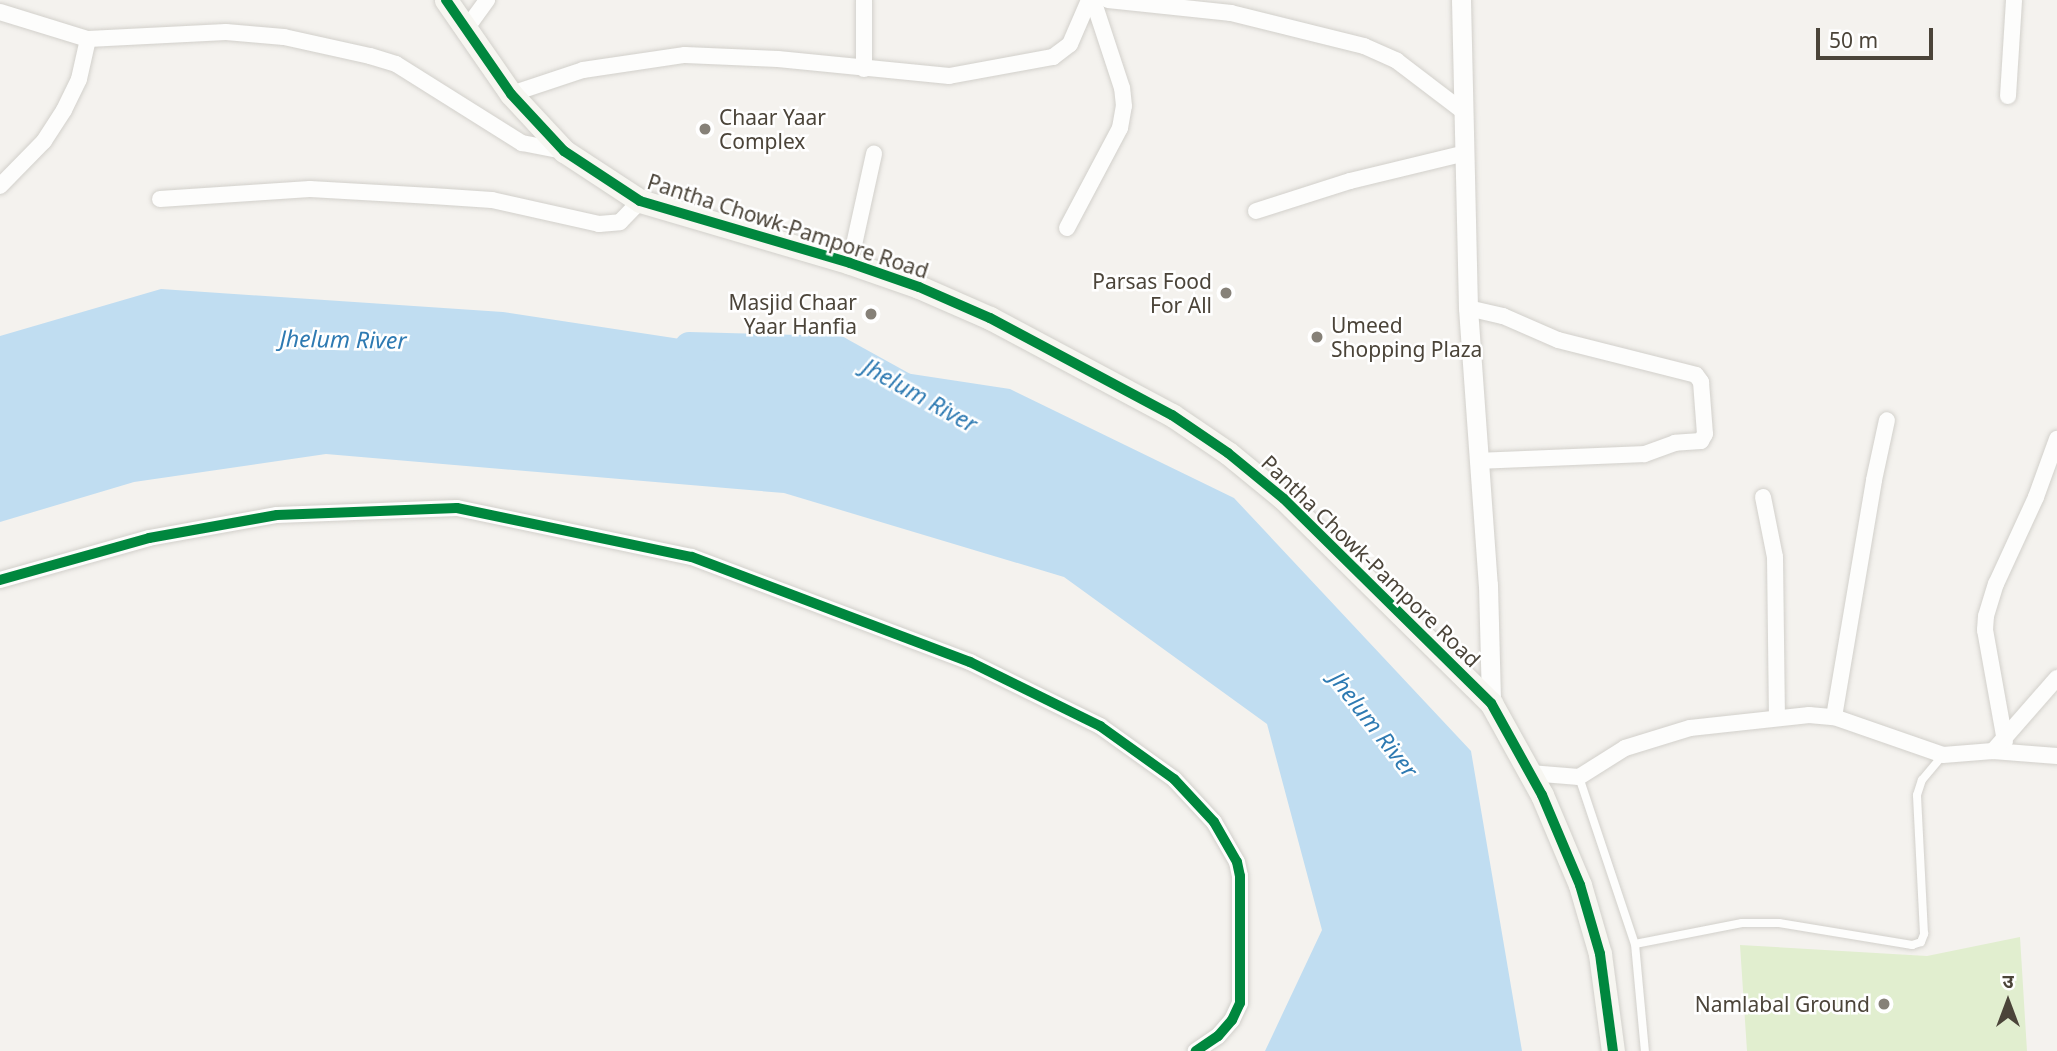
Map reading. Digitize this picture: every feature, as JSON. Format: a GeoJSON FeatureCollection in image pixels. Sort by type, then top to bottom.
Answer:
{"type":"FeatureCollection","features":[{"type":"Feature","properties":{"kind":"main road","name":"Pantha Chowk-Pampore Road"},"geometry":{"type":"LineString","coordinates":[[446,0],[511,94],[564,151],[640,201],[850,263],[919,287],[990,318],[1172,415],[1217,445],[1283,499],[1491,703],[1542,795],[1591,918],[1600,954],[1613,1051]]}},
{"type":"Feature","properties":{"kind":"street"},"geometry":{"type":"LineString","coordinates":[[466,29],[487,0]]}},
{"type":"Feature","properties":{"kind":"street"},"geometry":{"type":"LineString","coordinates":[[864,0],[864,69]]}},
{"type":"Feature","properties":{"kind":"street"},"geometry":{"type":"LineString","coordinates":[[511,94],[583,70],[685,55],[778,59],[949,76],[1053,57],[1069,44],[1091,0]]}},
{"type":"Feature","properties":{"kind":"street"},"geometry":{"type":"LineString","coordinates":[[1067,228],[1120,128],[1124,106],[1122,88],[1091,0]]}},
{"type":"Feature","properties":{"kind":"street"},"geometry":{"type":"LineString","coordinates":[[1108,0],[1214,6],[1380,52],[1397,61],[1464,112]]}},
{"type":"Feature","properties":{"kind":"street"},"geometry":{"type":"LineString","coordinates":[[1461,0],[1468,308],[1488,584],[1491,703]]}},
{"type":"Feature","properties":{"kind":"street"},"geometry":{"type":"LineString","coordinates":[[2008,96],[2014,0]]}},
{"type":"Feature","properties":{"kind":"street"},"geometry":{"type":"LineString","coordinates":[[0,12],[88,39],[226,32],[284,37],[347,50],[396,64],[522,144],[564,151]]}},
{"type":"Feature","properties":{"kind":"street"},"geometry":{"type":"LineString","coordinates":[[0,186],[44,141],[64,110],[79,79],[88,39]]}},
{"type":"Feature","properties":{"kind":"street"},"geometry":{"type":"LineString","coordinates":[[1256,211],[1350,181],[1465,153]]}},
{"type":"Feature","properties":{"kind":"street"},"geometry":{"type":"LineString","coordinates":[[850,263],[874,154]]}},
{"type":"Feature","properties":{"kind":"street"},"geometry":{"type":"LineString","coordinates":[[160,199],[310,189],[492,200],[599,224],[620,222],[640,201]]}},
{"type":"Feature","properties":{"kind":"street"},"geometry":{"type":"LineString","coordinates":[[1468,308],[1503,316],[1558,340],[1696,375],[1701,382],[1705,434],[1701,441],[1675,443],[1644,454],[1478,461]]}},
{"type":"Feature","properties":{"kind":"street"},"geometry":{"type":"LineString","coordinates":[[1834,717],[1874,480],[1887,420]]}},
{"type":"Feature","properties":{"kind":"street"},"geometry":{"type":"LineString","coordinates":[[1999,746],[1985,630],[1986,616],[1996,584],[2036,497],[2057,439]]}},
{"type":"Feature","properties":{"kind":"street"},"geometry":{"type":"LineString","coordinates":[[1763,497],[1775,557],[1777,717]]}},
{"type":"Feature","properties":{"kind":"street"},"geometry":{"type":"LineString","coordinates":[[0,580],[149,538],[277,515],[457,508],[692,556],[970,662],[1100,726],[1174,779],[1214,822],[1237,862],[1240,876],[1240,1003],[1218,1036],[1196,1051]]}},
{"type":"Feature","properties":{"kind":"street"},"geometry":{"type":"LineString","coordinates":[[1999,746],[2057,678]]}},
{"type":"Feature","properties":{"kind":"street"},"geometry":{"type":"LineString","coordinates":[[1530,773],[1579,777],[1607,758],[1639,742],[1689,728],[1777,717],[1834,717],[1943,755],[1999,746],[2057,756]]}},
{"type":"Feature","properties":{"kind":"lane"},"geometry":{"type":"LineString","coordinates":[[1635,944],[1742,923],[1834,929],[1912,945],[1921,942],[1924,934],[1917,795],[1922,780],[1943,755]]}},
{"type":"Feature","properties":{"kind":"lane"},"geometry":{"type":"LineString","coordinates":[[1579,777],[1635,944],[1644,1051]]}},
{"type":"Feature","properties":{"kind":"green space","name":"Namlabal Ground"},"geometry":{"type":"Polygon","coordinates":[[[2020,937],[2027,1051],[1747,1051],[1740,945],[1927,956],[2020,937]]]}},
{"type":"Feature","properties":{"kind":"water"},"geometry":{"type":"Polygon","coordinates":[[[161,289],[503,312],[1010,389],[1234,498],[1471,751],[1522,1051],[1265,1051],[1322,930],[1267,724],[1064,577],[784,493],[326,454],[134,482],[0,522],[0,336],[161,289]]]}},
{"type":"Feature","properties":{"kind":"waterway","name":"Jhelum River"},"geometry":{"type":"LineString","coordinates":[[689,346],[838,350],[905,387]]}},
{"type":"Feature","properties":{"kind":"cycle path"},"geometry":{"type":"LineString","coordinates":[[446,0],[511,94],[564,151],[640,201],[850,263],[919,287],[990,318],[1172,415],[1228,453],[1284,499],[1491,703],[1542,795],[1580,885],[1600,954],[1613,1051]]}},
{"type":"Feature","properties":{"kind":"cycle path"},"geometry":{"type":"LineString","coordinates":[[0,580],[149,538],[277,515],[457,508],[692,557],[970,662],[1100,726],[1174,779],[1214,822],[1237,862],[1240,876],[1240,1003],[1232,1020],[1218,1036],[1196,1051]]}},
{"type":"Feature","properties":{"kind":"place","name":"Chaar Yaar Complex"},"geometry":{"type":"Point","coordinates":[705,129]}},
{"type":"Feature","properties":{"kind":"place","name":"Parsas Food For All"},"geometry":{"type":"Point","coordinates":[1226,293]}},
{"type":"Feature","properties":{"kind":"place","name":"Masjid Chaar Yaar Hanfia"},"geometry":{"type":"Point","coordinates":[871,314]}},
{"type":"Feature","properties":{"kind":"place","name":"Umeed Shopping Plaza"},"geometry":{"type":"Point","coordinates":[1317,337]}},
{"type":"Feature","properties":{"kind":"place","name":"Namlabal Ground"},"geometry":{"type":"Point","coordinates":[1884,1004]}}]}
